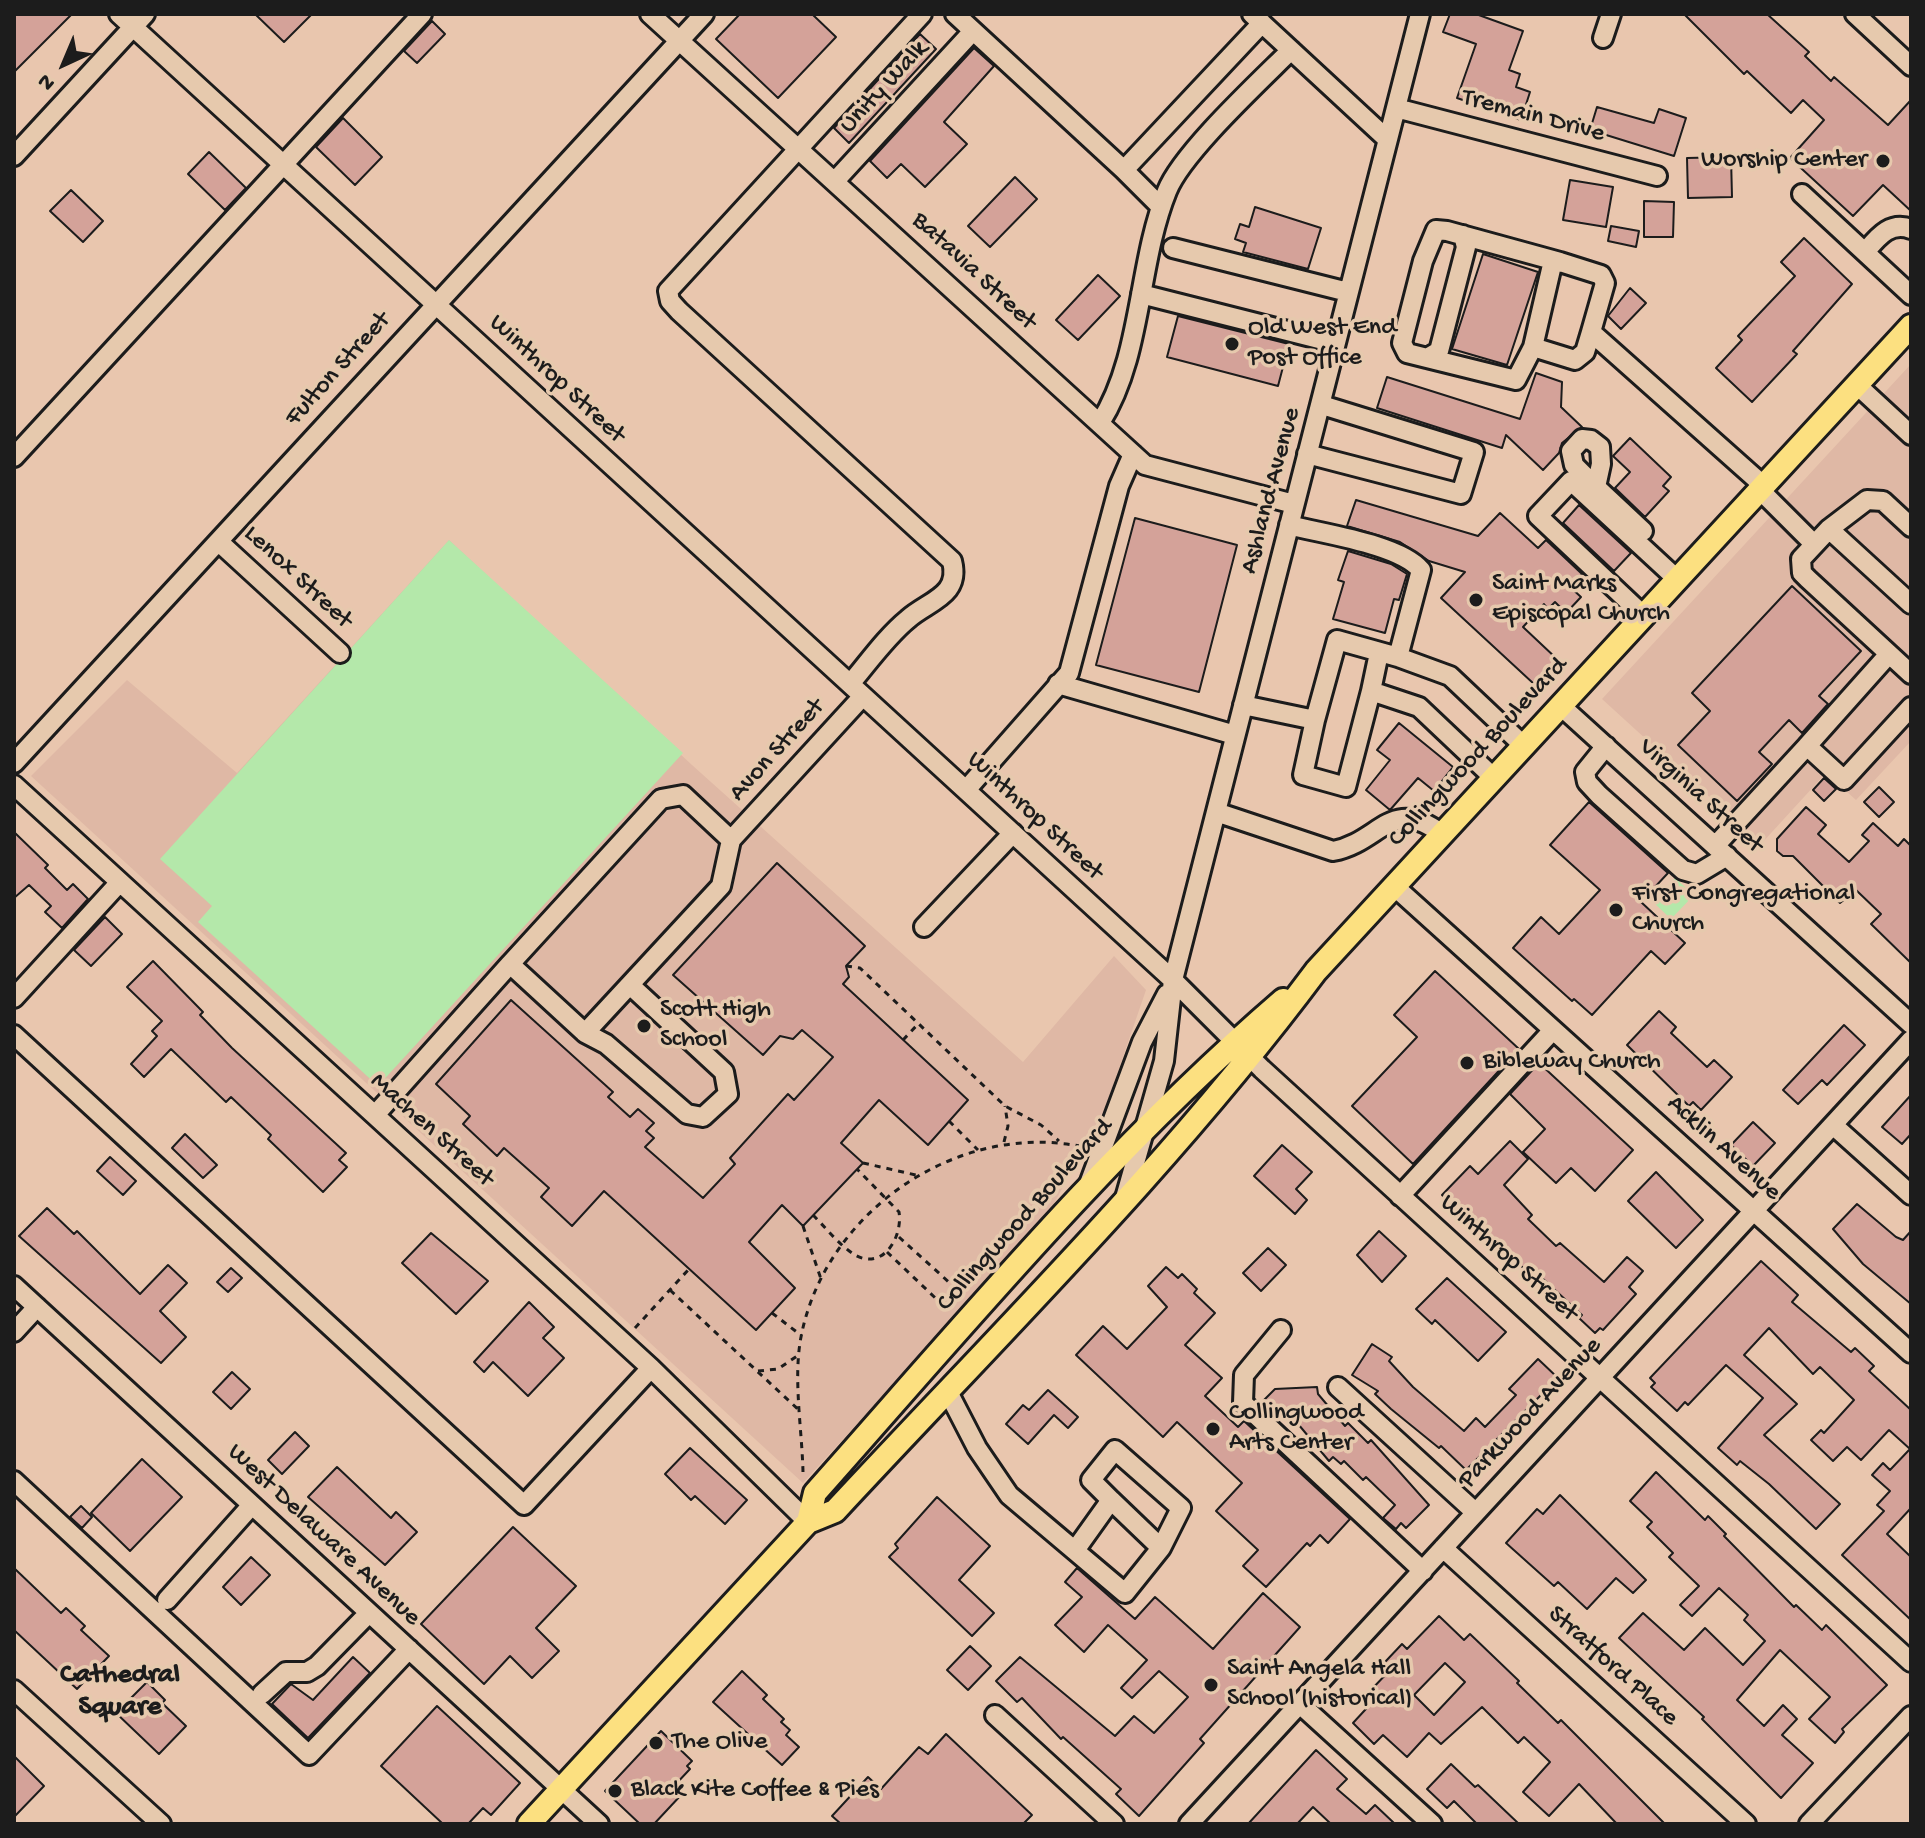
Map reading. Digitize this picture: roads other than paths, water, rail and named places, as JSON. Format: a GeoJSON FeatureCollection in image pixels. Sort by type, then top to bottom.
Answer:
{"type":"FeatureCollection","features":[{"type":"Feature","properties":{"kind":"main road","name":"Collingwood Boulevard"},"geometry":{"type":"LineString","coordinates":[[529,1824],[808,1522],[835,1511],[1124,1203],[1250,1059],[1316,971],[1911,326]]}},
{"type":"Feature","properties":{"kind":"main road","name":"Collingwood Boulevard"},"geometry":{"type":"LineString","coordinates":[[808,1522],[815,1493],[1088,1187],[1148,1124],[1235,1041],[1316,971]]}},
{"type":"Feature","properties":{"kind":"main road"},"geometry":{"type":"LineString","coordinates":[[934,1359],[947,1390]]}},
{"type":"Feature","properties":{"kind":"street","name":"Winthrop Street"},"geometry":{"type":"LineString","coordinates":[[119,14],[139,20],[284,165],[1173,980],[1250,1059],[1911,1662]]}},
{"type":"Feature","properties":{"kind":"street"},"geometry":{"type":"LineString","coordinates":[[14,457],[422,14]]}},
{"type":"Feature","properties":{"kind":"street","name":"Batavia Street"},"geometry":{"type":"LineString","coordinates":[[650,14],[1145,465],[1294,504]]}},
{"type":"Feature","properties":{"kind":"street","name":"Fulton Street"},"geometry":{"type":"LineString","coordinates":[[14,763],[704,14]]}},
{"type":"Feature","properties":{"kind":"street"},"geometry":{"type":"LineString","coordinates":[[798,147],[922,14]]}},
{"type":"Feature","properties":{"kind":"street"},"geometry":{"type":"LineString","coordinates":[[955,14],[1161,207]]}},
{"type":"Feature","properties":{"kind":"street","name":"Ashland Avenue"},"geometry":{"type":"LineString","coordinates":[[1124,1203],[1164,1061],[1173,980],[1420,14]]}},
{"type":"Feature","properties":{"kind":"street"},"geometry":{"type":"LineString","coordinates":[[1603,38],[1611,14]]}},
{"type":"Feature","properties":{"kind":"street"},"geometry":{"type":"LineString","coordinates":[[1855,14],[1911,66]]}},
{"type":"Feature","properties":{"kind":"street"},"geometry":{"type":"LineString","coordinates":[[1124,170],[1257,18],[1387,139]]}},
{"type":"Feature","properties":{"kind":"street"},"geometry":{"type":"LineString","coordinates":[[14,156],[139,20]]}},
{"type":"Feature","properties":{"kind":"street","name":"Unity Walk"},"geometry":{"type":"LineString","coordinates":[[835,181],[973,31]]}},
{"type":"Feature","properties":{"kind":"street"},"geometry":{"type":"LineString","coordinates":[[1100,423],[1117,393],[1161,207],[1175,175],[1291,50]]}},
{"type":"Feature","properties":{"kind":"street","name":"Tremain Drive"},"geometry":{"type":"LineString","coordinates":[[1396,108],[1657,176]]}},
{"type":"Feature","properties":{"kind":"street","name":"Avon Street"},"geometry":{"type":"LineString","coordinates":[[731,840],[856,690],[909,617],[936,603],[945,593],[955,572],[952,561],[670,301],[668,291],[798,147]]}},
{"type":"Feature","properties":{"kind":"street"},"geometry":{"type":"LineString","coordinates":[[1802,194],[1911,295]]}},
{"type":"Feature","properties":{"kind":"street"},"geometry":{"type":"LineString","coordinates":[[1865,252],[1888,229],[1896,226],[1911,229]]}},
{"type":"Feature","properties":{"kind":"street"},"geometry":{"type":"LineString","coordinates":[[1533,347],[1575,360],[1585,352],[1605,283],[1601,275],[1560,262],[1463,235],[1436,230],[1423,261],[1402,348],[1427,358],[1516,380],[1533,347],[1548,272],[1552,265],[1560,262]]}},
{"type":"Feature","properties":{"kind":"street"},"geometry":{"type":"LineString","coordinates":[[1427,358],[1439,351],[1466,247],[1463,235]]}},
{"type":"Feature","properties":{"kind":"street"},"geometry":{"type":"LineString","coordinates":[[1173,248],[1348,292]]}},
{"type":"Feature","properties":{"kind":"street"},"geometry":{"type":"LineString","coordinates":[[1141,294],[1335,343]]}},
{"type":"Feature","properties":{"kind":"street"},"geometry":{"type":"LineString","coordinates":[[1591,332],[1762,488],[1814,544]]}},
{"type":"Feature","properties":{"kind":"street"},"geometry":{"type":"LineString","coordinates":[[1857,385],[1911,435]]}},
{"type":"Feature","properties":{"kind":"street"},"geometry":{"type":"LineString","coordinates":[[1307,454],[1461,494],[1474,452],[1322,405]]}},
{"type":"Feature","properties":{"kind":"street"},"geometry":{"type":"LineString","coordinates":[[966,790],[1069,673],[1119,486],[1133,454]]}},
{"type":"Feature","properties":{"kind":"street"},"geometry":{"type":"LineString","coordinates":[[1644,616],[1538,516],[1571,481],[1682,575]]}},
{"type":"Feature","properties":{"kind":"street"},"geometry":{"type":"LineString","coordinates":[[1596,487],[1682,575]]}},
{"type":"Feature","properties":{"kind":"street"},"geometry":{"type":"LineString","coordinates":[[1911,527],[1875,499],[1858,505],[1829,529],[1801,559],[1802,573],[1911,674]]}},
{"type":"Feature","properties":{"kind":"street"},"geometry":{"type":"LineString","coordinates":[[1289,525],[1394,553],[1413,561],[1421,570],[1388,655],[1371,691],[1346,787],[1303,775],[1337,640],[1388,655],[1450,676],[1524,746]]}},
{"type":"Feature","properties":{"kind":"street"},"geometry":{"type":"LineString","coordinates":[[1829,529],[1911,604]]}},
{"type":"Feature","properties":{"kind":"street","name":"Lenox Street"},"geometry":{"type":"LineString","coordinates":[[219,542],[340,653]]}},
{"type":"Feature","properties":{"kind":"street"},"geometry":{"type":"LineString","coordinates":[[1606,746],[1585,772],[1587,782],[1683,870],[1697,874],[1721,851],[1807,746],[1889,654]]}},
{"type":"Feature","properties":{"kind":"street"},"geometry":{"type":"LineString","coordinates":[[1058,684],[1235,735]]}},
{"type":"Feature","properties":{"kind":"street"},"geometry":{"type":"LineString","coordinates":[[1371,691],[1419,707],[1494,778]]}},
{"type":"Feature","properties":{"kind":"street"},"geometry":{"type":"LineString","coordinates":[[1243,705],[1315,720]]}},
{"type":"Feature","properties":{"kind":"street","name":"Virginia Street"},"geometry":{"type":"LineString","coordinates":[[1561,706],[1911,1024]]}},
{"type":"Feature","properties":{"kind":"street"},"geometry":{"type":"LineString","coordinates":[[1807,746],[1844,780],[1911,707]]}},
{"type":"Feature","properties":{"kind":"street","name":"Machen Street"},"geometry":{"type":"LineString","coordinates":[[14,785],[651,1368],[808,1522]]}},
{"type":"Feature","properties":{"kind":"street"},"geometry":{"type":"LineString","coordinates":[[375,1115],[661,799],[683,795],[731,840],[721,886],[585,1033]]}},
{"type":"Feature","properties":{"kind":"street"},"geometry":{"type":"LineString","coordinates":[[1216,812],[1333,851],[1348,848],[1395,818],[1423,820],[1442,834]]}},
{"type":"Feature","properties":{"kind":"street"},"geometry":{"type":"LineString","coordinates":[[924,927],[1013,833]]}},
{"type":"Feature","properties":{"kind":"street"},"geometry":{"type":"LineString","coordinates":[[14,998],[120,882]]}},
{"type":"Feature","properties":{"kind":"street","name":"Acklin Avenue"},"geometry":{"type":"LineString","coordinates":[[1394,886],[1911,1353]]}},
{"type":"Feature","properties":{"kind":"street"},"geometry":{"type":"LineString","coordinates":[[510,964],[585,1033],[606,1044],[687,1114],[703,1117],[716,1109],[728,1094],[724,1072],[630,985]]}},
{"type":"Feature","properties":{"kind":"street","name":"Ashland Avenue"},"geometry":{"type":"LineString","coordinates":[[1088,1187],[1142,1042],[1173,980]]}},
{"type":"Feature","properties":{"kind":"street"},"geometry":{"type":"LineString","coordinates":[[1400,1196],[1553,1030]]}},
{"type":"Feature","properties":{"kind":"street"},"geometry":{"type":"LineString","coordinates":[[14,1035],[524,1505],[651,1368]]}},
{"type":"Feature","properties":{"kind":"street","name":"Parkwood Avenue"},"geometry":{"type":"LineString","coordinates":[[1189,1824],[1911,1040]]}},
{"type":"Feature","properties":{"kind":"street"},"geometry":{"type":"LineString","coordinates":[[1833,1125],[1911,1195]]}},
{"type":"Feature","properties":{"kind":"street","name":"West Delaware Avenue"},"geometry":{"type":"LineString","coordinates":[[14,1286],[599,1824]]}},
{"type":"Feature","properties":{"kind":"street"},"geometry":{"type":"LineString","coordinates":[[14,1332],[37,1307]]}},
{"type":"Feature","properties":{"kind":"street"},"geometry":{"type":"LineString","coordinates":[[1281,1330],[1244,1375],[1243,1403],[1423,1571]]}},
{"type":"Feature","properties":{"kind":"street"},"geometry":{"type":"LineString","coordinates":[[1338,1387],[1475,1512]]}},
{"type":"Feature","properties":{"kind":"street"},"geometry":{"type":"LineString","coordinates":[[947,1390],[977,1448],[1009,1495],[1125,1593],[1161,1548],[1181,1508],[1115,1450],[1091,1480],[1161,1548]]}},
{"type":"Feature","properties":{"kind":"street"},"geometry":{"type":"LineString","coordinates":[[14,1481],[309,1755],[409,1649]]}},
{"type":"Feature","properties":{"kind":"street"},"geometry":{"type":"LineString","coordinates":[[1076,1549],[1111,1500]]}},
{"type":"Feature","properties":{"kind":"street"},"geometry":{"type":"LineString","coordinates":[[167,1600],[251,1506]]}},
{"type":"Feature","properties":{"kind":"street","name":"Stratford Place"},"geometry":{"type":"LineString","coordinates":[[1443,1548],[1746,1824]]}},
{"type":"Feature","properties":{"kind":"street"},"geometry":{"type":"LineString","coordinates":[[262,1694],[286,1672],[307,1672],[317,1666],[368,1614]]}},
{"type":"Feature","properties":{"kind":"street"},"geometry":{"type":"LineString","coordinates":[[14,1690],[161,1824]]}},
{"type":"Feature","properties":{"kind":"street"},"geometry":{"type":"LineString","coordinates":[[1300,1704],[1432,1824]]}},
{"type":"Feature","properties":{"kind":"street"},"geometry":{"type":"LineString","coordinates":[[995,1715],[1114,1824]]}},
{"type":"Feature","properties":{"kind":"street"},"geometry":{"type":"LineString","coordinates":[[1809,1824],[1911,1716]]}},
{"type":"Feature","properties":{"kind":"place","name":"Worship Center"},"geometry":{"type":"Point","coordinates":[1883,161]}},
{"type":"Feature","properties":{"kind":"place","name":"Old West End Post Office"},"geometry":{"type":"Point","coordinates":[1232,344]}},
{"type":"Feature","properties":{"kind":"place","name":"Saint Marks Episcopal Church"},"geometry":{"type":"Point","coordinates":[1476,600]}},
{"type":"Feature","properties":{"kind":"place","name":"First Congregational Church"},"geometry":{"type":"Point","coordinates":[1616,910]}},
{"type":"Feature","properties":{"kind":"place","name":"Scott High School"},"geometry":{"type":"Point","coordinates":[644,1026]}},
{"type":"Feature","properties":{"kind":"place","name":"Bibleway Church"},"geometry":{"type":"Point","coordinates":[1467,1063]}},
{"type":"Feature","properties":{"kind":"place","name":"Collingwood Arts Center"},"geometry":{"type":"Point","coordinates":[1213,1429]}},
{"type":"Feature","properties":{"kind":"place","name":"Saint Angela Hall School (historical)"},"geometry":{"type":"Point","coordinates":[1211,1685]}},
{"type":"Feature","properties":{"kind":"place","name":"The Olive"},"geometry":{"type":"Point","coordinates":[656,1743]}},
{"type":"Feature","properties":{"kind":"place","name":"Black Kite Coffee & Pies"},"geometry":{"type":"Point","coordinates":[615,1791]}},
{"type":"Feature","properties":{"kind":"district","name":"Cathedral Square"},"geometry":{"type":"Point","coordinates":[120,1693]}}]}
